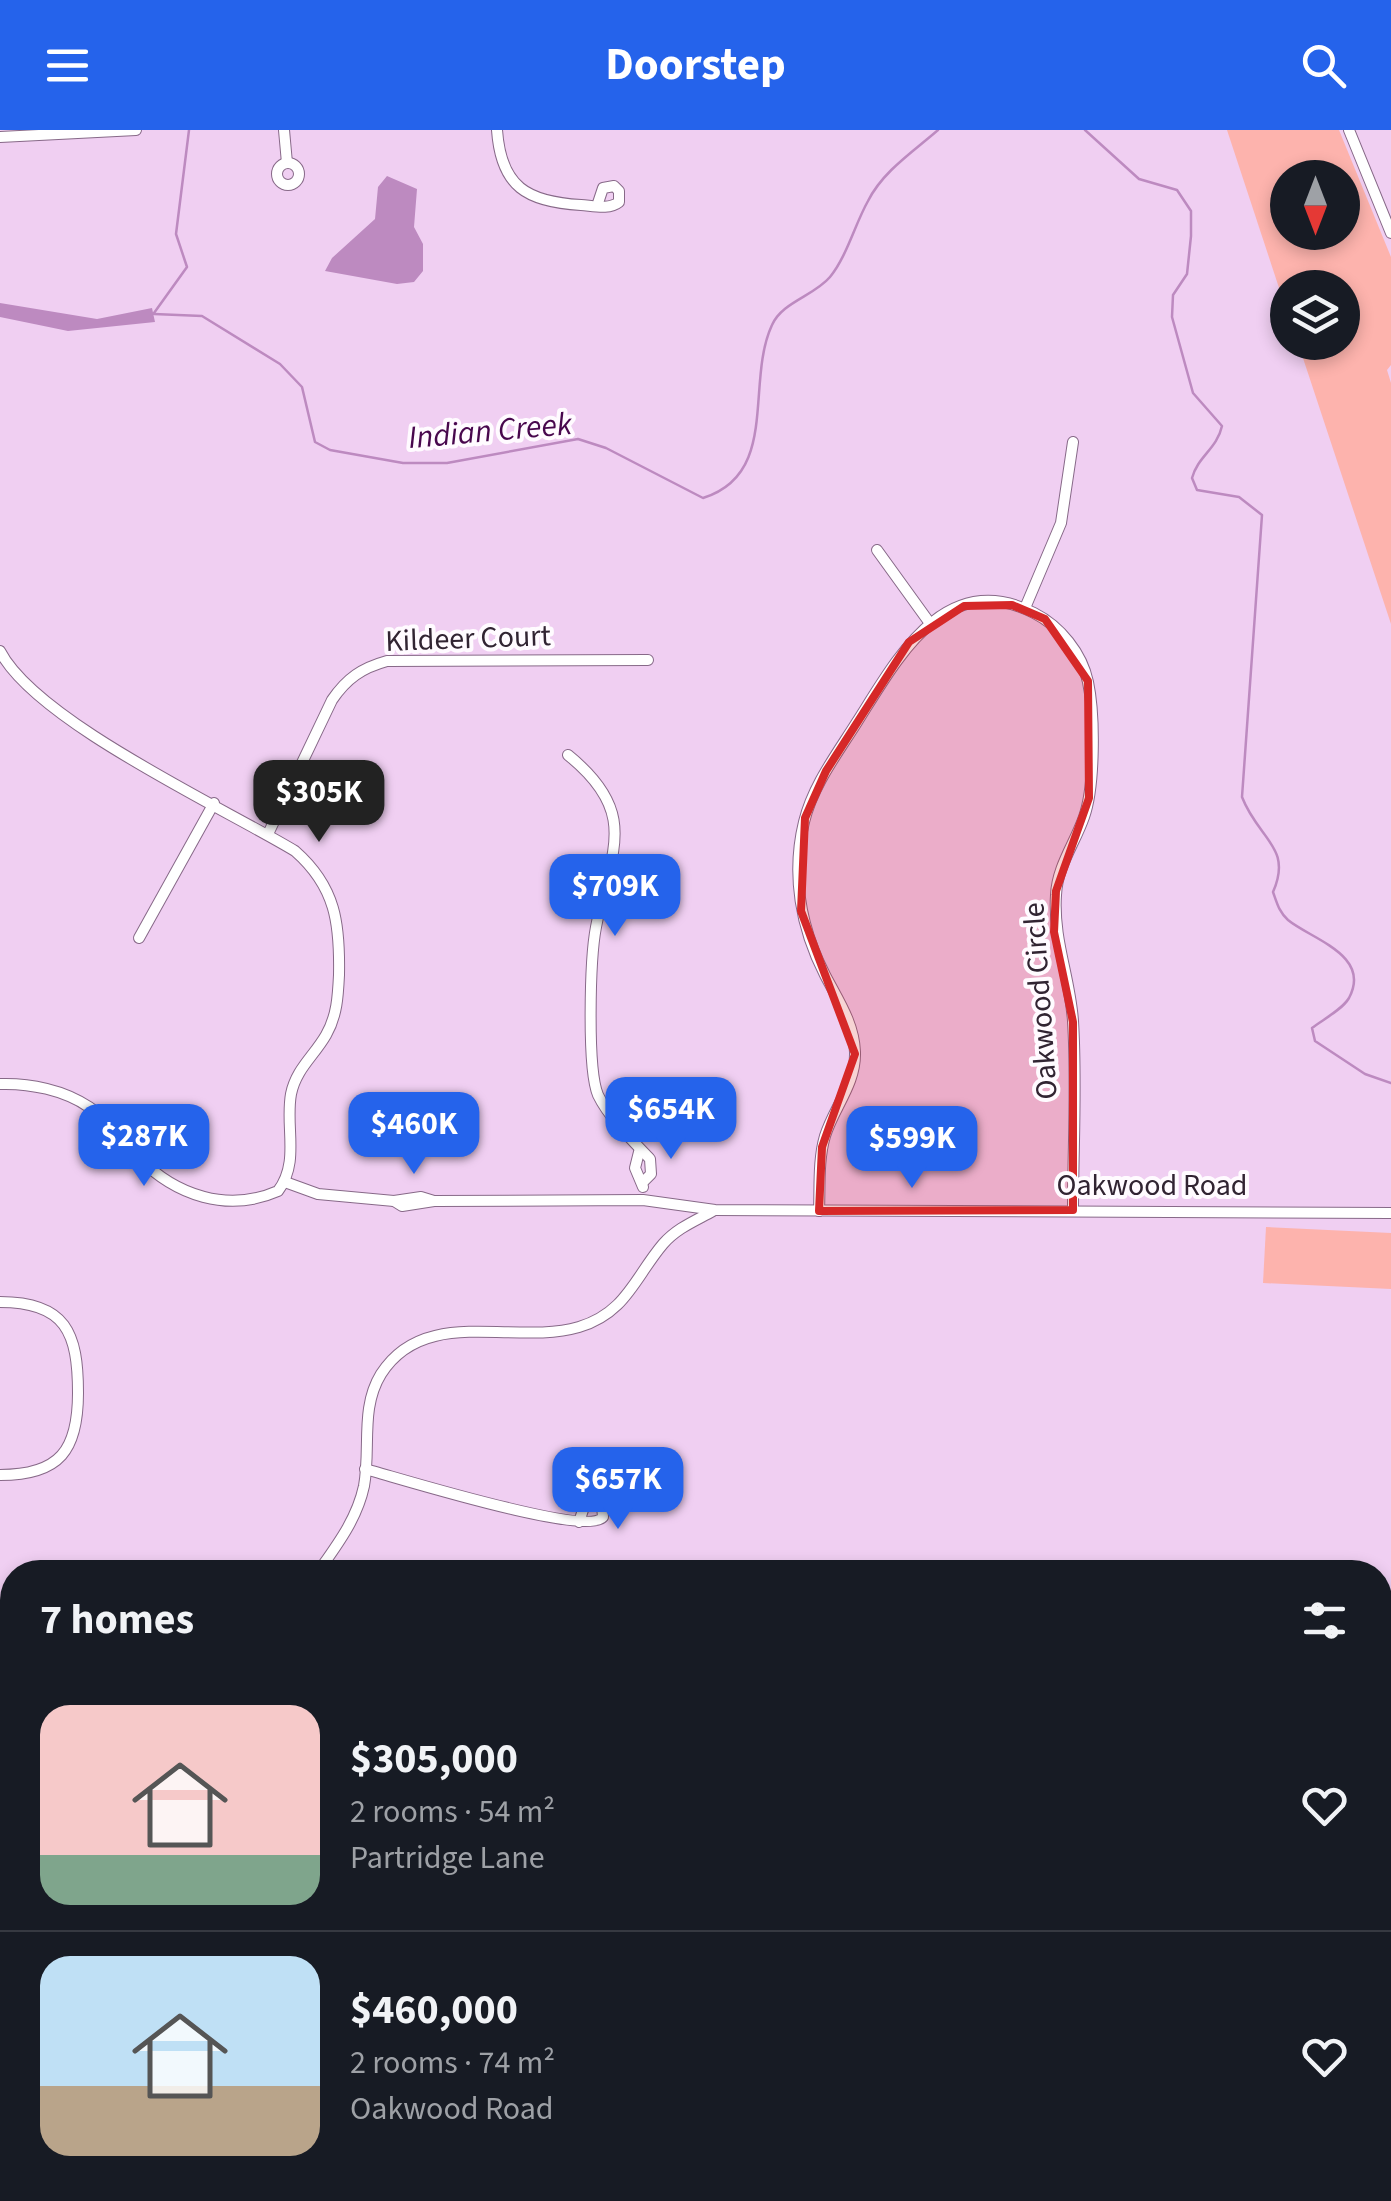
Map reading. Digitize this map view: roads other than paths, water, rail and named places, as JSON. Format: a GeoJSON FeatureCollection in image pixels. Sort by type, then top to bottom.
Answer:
{"type":"FeatureCollection","features":[{"type":"Feature","properties":{"kind":"street"},"geometry":{"type":"LineString","coordinates":[[0,136],[136,130]]}},
{"type":"Feature","properties":{"kind":"street"},"geometry":{"type":"LineString","coordinates":[[284,130],[287,163]]}},
{"type":"Feature","properties":{"kind":"street"},"geometry":{"type":"LineString","coordinates":[[497,130],[501,161],[518,187],[543,200],[597,206]]}},
{"type":"Feature","properties":{"kind":"street"},"geometry":{"type":"LineString","coordinates":[[1349,130],[1391,233]]}},
{"type":"Feature","properties":{"kind":"street"},"geometry":{"type":"LineString","coordinates":[[820,1212],[822,1147],[852,1080],[855,1054],[847,1016],[817,958],[801,911],[802,834],[826,771],[900,654],[929,622],[976,604],[1025,608],[1061,523],[1073,442]]}},
{"type":"Feature","properties":{"kind":"street"},"geometry":{"type":"LineString","coordinates":[[877,550],[929,622]]}},
{"type":"Feature","properties":{"kind":"street","name":"Oakwood Circle"},"geometry":{"type":"LineString","coordinates":[[1025,608],[1045,618],[1068,641],[1084,669],[1090,697],[1089,798],[1058,877],[1055,918],[1057,950],[1073,1022],[1073,1210]]}},
{"type":"Feature","properties":{"kind":"street"},"geometry":{"type":"LineString","coordinates":[[0,651],[24,685],[60,715],[295,851],[323,880],[340,929],[336,1011],[291,1092],[290,1158],[285,1182],[278,1191],[256,1200],[209,1199],[163,1178],[80,1102],[32,1086],[0,1084]]}},
{"type":"Feature","properties":{"kind":"street","name":"Kildeer Court"},"geometry":{"type":"LineString","coordinates":[[268,834],[332,700],[347,680],[366,667],[387,661],[648,660]]}},
{"type":"Feature","properties":{"kind":"street"},"geometry":{"type":"LineString","coordinates":[[568,755],[600,785],[612,814],[612,870],[596,928],[592,1073],[604,1104],[652,1164],[649,1178],[643,1182],[643,1200]]}},
{"type":"Feature","properties":{"kind":"street"},"geometry":{"type":"LineString","coordinates":[[140,938],[214,803]]}},
{"type":"Feature","properties":{"kind":"street","name":"Oakwood Road"},"geometry":{"type":"LineString","coordinates":[[285,1182],[318,1194],[422,1206],[434,1201],[643,1200],[715,1210],[820,1212],[1391,1213]]}},
{"type":"Feature","properties":{"kind":"street"},"geometry":{"type":"LineString","coordinates":[[326,1560],[354,1518],[365,1469],[374,1387],[408,1346],[446,1333],[556,1330],[591,1323],[628,1297],[676,1230],[715,1210]]}},
{"type":"Feature","properties":{"kind":"street"},"geometry":{"type":"LineString","coordinates":[[0,1302],[37,1306],[58,1318],[70,1333],[78,1360],[78,1417],[73,1440],[53,1463],[35,1472],[0,1475]]}},
{"type":"Feature","properties":{"kind":"street"},"geometry":{"type":"LineString","coordinates":[[365,1469],[579,1522]]}},
{"type":"Feature","properties":{"kind":"waterway"},"geometry":{"type":"LineString","coordinates":[[154,313],[187,267],[176,234],[189,130]]}},
{"type":"Feature","properties":{"kind":"waterway","name":"Indian Creek"},"geometry":{"type":"LineString","coordinates":[[154,314],[202,316],[280,364],[302,387],[315,442],[330,450],[403,463],[447,463],[578,439],[606,448],[703,498],[727,486],[742,469],[752,448],[764,348],[777,317],[830,277],[874,190],[938,130]]}},
{"type":"Feature","properties":{"kind":"waterway","name":"Indian Creek"},"geometry":{"type":"LineString","coordinates":[[1085,130],[1139,179],[1177,190],[1191,211],[1187,274],[1173,295],[1172,317],[1193,393],[1222,426],[1192,478],[1197,490],[1239,497],[1262,515],[1242,797],[1276,853],[1279,864],[1273,892],[1282,914],[1336,950],[1352,970],[1354,983],[1349,998],[1312,1028],[1315,1041],[1365,1074],[1391,1083]]}}]}
